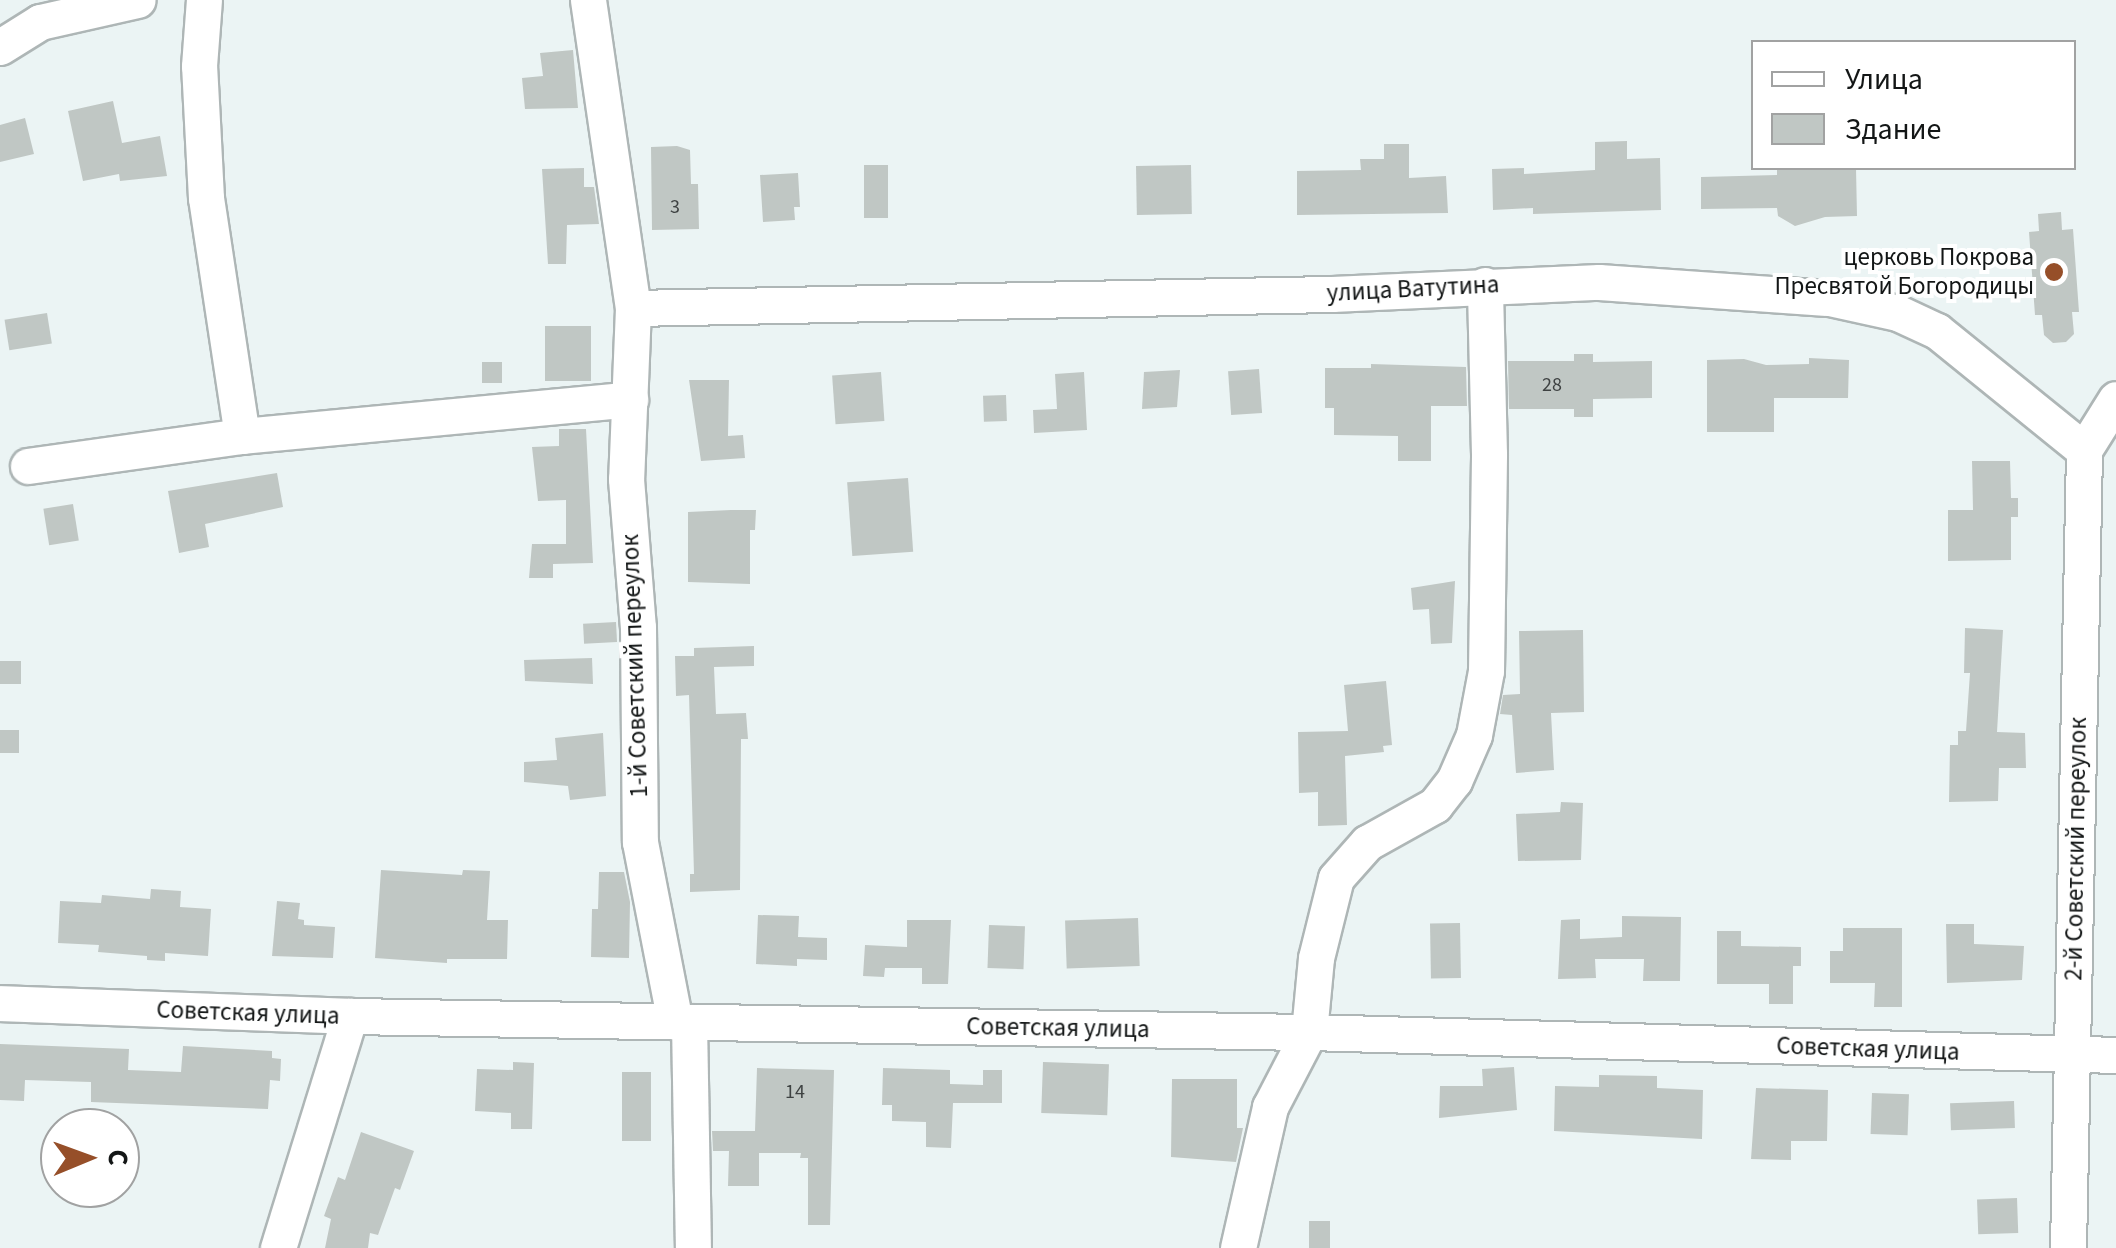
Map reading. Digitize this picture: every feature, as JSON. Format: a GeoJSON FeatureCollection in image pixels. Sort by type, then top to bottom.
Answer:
{"type":"FeatureCollection","features":[{"type":"Feature","properties":{"kind":"street"},"geometry":{"type":"LineString","coordinates":[[0,47],[40,22],[138,0]]}},
{"type":"Feature","properties":{"kind":"street"},"geometry":{"type":"LineString","coordinates":[[204,0],[199,66],[206,198],[242,436]]}},
{"type":"Feature","properties":{"kind":"street","name":"1-й Советский переулок"},"geometry":{"type":"LineString","coordinates":[[588,0],[633,308],[626,479],[638,627],[640,842],[682,1022],[693,1248]]}},
{"type":"Feature","properties":{"kind":"street","name":"улица Ватутина"},"geometry":{"type":"LineString","coordinates":[[633,308],[1332,294],[1485,284],[1600,282],[1829,298],[1898,313],[1937,331],[2084,450]]}},
{"type":"Feature","properties":{"kind":"street"},"geometry":{"type":"LineString","coordinates":[[1238,1248],[1270,1106],[1309,1032],[1316,958],[1336,878],[1367,843],[1436,805],[1454,781],[1474,735],[1486,671],[1489,454],[1485,284]]}},
{"type":"Feature","properties":{"kind":"street"},"geometry":{"type":"LineString","coordinates":[[28,466],[242,436],[630,398]]}},
{"type":"Feature","properties":{"kind":"street"},"geometry":{"type":"LineString","coordinates":[[2084,450],[2116,399]]}},
{"type":"Feature","properties":{"kind":"street","name":"2-й Советский переулок"},"geometry":{"type":"LineString","coordinates":[[2068,1248],[2084,450]]}},
{"type":"Feature","properties":{"kind":"street","name":"Советская улица"},"geometry":{"type":"LineString","coordinates":[[0,1003],[350,1016],[1309,1032],[2116,1054]]}},
{"type":"Feature","properties":{"kind":"street"},"geometry":{"type":"LineString","coordinates":[[278,1248],[350,1016]]}},
{"type":"Feature","properties":{"kind":"building"},"geometry":{"type":"Polygon","coordinates":[[[573,50],[578,108],[525,109],[522,78],[543,76],[540,53],[573,50]]]}},
{"type":"Feature","properties":{"kind":"building"},"geometry":{"type":"Polygon","coordinates":[[[113,101],[122,143],[160,136],[167,176],[120,181],[119,174],[83,181],[68,111],[113,101]]]}},
{"type":"Feature","properties":{"kind":"building"},"geometry":{"type":"Polygon","coordinates":[[[25,118],[34,154],[0,162],[0,125],[25,118]]]}},
{"type":"Feature","properties":{"kind":"building"},"geometry":{"type":"Polygon","coordinates":[[[1627,141],[1627,159],[1660,158],[1661,210],[1533,214],[1533,208],[1493,210],[1492,169],[1524,168],[1524,174],[1595,170],[1595,142],[1627,141]]]}},
{"type":"Feature","properties":{"kind":"building"},"geometry":{"type":"Polygon","coordinates":[[[1384,144],[1409,144],[1409,178],[1446,176],[1448,213],[1297,215],[1297,171],[1361,170],[1360,159],[1384,159],[1384,144]]]}},
{"type":"Feature","properties":{"kind":"building"},"geometry":{"type":"Polygon","coordinates":[[[651,147],[690,150],[691,184],[698,184],[699,229],[652,230],[651,147]]]}},
{"type":"Feature","properties":{"kind":"building"},"geometry":{"type":"Polygon","coordinates":[[[864,165],[888,165],[888,218],[864,218],[864,165]]]}},
{"type":"Feature","properties":{"kind":"building"},"geometry":{"type":"Polygon","coordinates":[[[1191,165],[1192,214],[1137,215],[1136,166],[1191,165]]]}},
{"type":"Feature","properties":{"kind":"building"},"geometry":{"type":"Polygon","coordinates":[[[584,168],[584,187],[594,187],[599,224],[567,225],[566,264],[548,264],[542,169],[584,168]]]}},
{"type":"Feature","properties":{"kind":"building"},"geometry":{"type":"Polygon","coordinates":[[[1777,170],[1856,170],[1857,216],[1825,217],[1795,226],[1778,216],[1777,208],[1701,209],[1701,177],[1777,175],[1777,170]]]}},
{"type":"Feature","properties":{"kind":"building"},"geometry":{"type":"Polygon","coordinates":[[[798,173],[800,207],[794,207],[795,220],[763,222],[760,175],[798,173]]]}},
{"type":"Feature","properties":{"kind":"building","name":"церковь Покрова Пресвятой Богородицы"},"geometry":{"type":"Polygon","coordinates":[[[2061,212],[2062,230],[2073,229],[2079,312],[2072,312],[2074,334],[2066,342],[2053,343],[2044,335],[2042,315],[2035,315],[2029,232],[2039,231],[2038,214],[2061,212]]]}},
{"type":"Feature","properties":{"kind":"building"},"geometry":{"type":"Polygon","coordinates":[[[47,313],[52,344],[9,350],[5,320],[47,313]]]}},
{"type":"Feature","properties":{"kind":"building"},"geometry":{"type":"Polygon","coordinates":[[[545,326],[591,326],[591,381],[545,381],[545,326]]]}},
{"type":"Feature","properties":{"kind":"building"},"geometry":{"type":"Polygon","coordinates":[[[1574,354],[1593,354],[1593,362],[1652,361],[1652,398],[1593,399],[1593,417],[1574,417],[1574,409],[1509,409],[1508,361],[1574,361],[1574,354]]]}},
{"type":"Feature","properties":{"kind":"building"},"geometry":{"type":"Polygon","coordinates":[[[1809,358],[1849,360],[1848,398],[1774,398],[1774,432],[1707,432],[1707,360],[1744,359],[1766,365],[1809,364],[1809,358]]]}},
{"type":"Feature","properties":{"kind":"building"},"geometry":{"type":"Polygon","coordinates":[[[482,362],[502,362],[502,383],[482,383],[482,362]]]}},
{"type":"Feature","properties":{"kind":"building"},"geometry":{"type":"Polygon","coordinates":[[[1371,364],[1466,367],[1467,406],[1431,406],[1431,461],[1398,461],[1398,436],[1334,435],[1334,408],[1325,408],[1325,368],[1371,368],[1371,364]]]}},
{"type":"Feature","properties":{"kind":"building"},"geometry":{"type":"Polygon","coordinates":[[[1259,369],[1262,413],[1231,415],[1228,371],[1259,369]]]}},
{"type":"Feature","properties":{"kind":"building"},"geometry":{"type":"Polygon","coordinates":[[[1180,370],[1177,407],[1142,409],[1144,372],[1180,370]]]}},
{"type":"Feature","properties":{"kind":"building"},"geometry":{"type":"Polygon","coordinates":[[[881,372],[884,421],[836,424],[832,375],[881,372]]]}},
{"type":"Feature","properties":{"kind":"building"},"geometry":{"type":"Polygon","coordinates":[[[1084,372],[1087,430],[1034,433],[1033,410],[1057,409],[1055,374],[1084,372]]]}},
{"type":"Feature","properties":{"kind":"building"},"geometry":{"type":"Polygon","coordinates":[[[689,380],[729,380],[728,436],[743,435],[745,458],[701,461],[689,380]]]}},
{"type":"Feature","properties":{"kind":"building"},"geometry":{"type":"Polygon","coordinates":[[[1006,395],[1007,421],[984,422],[983,396],[1006,395]]]}},
{"type":"Feature","properties":{"kind":"building"},"geometry":{"type":"Polygon","coordinates":[[[559,429],[586,429],[593,563],[553,564],[553,578],[529,578],[532,544],[566,544],[566,500],[538,501],[532,447],[559,446],[559,429]]]}},
{"type":"Feature","properties":{"kind":"building"},"geometry":{"type":"Polygon","coordinates":[[[1972,461],[2010,461],[2011,498],[2018,498],[2018,517],[2011,517],[2011,560],[1948,561],[1948,510],[1973,510],[1972,461]]]}},
{"type":"Feature","properties":{"kind":"building"},"geometry":{"type":"Polygon","coordinates":[[[277,473],[283,507],[205,524],[209,547],[179,553],[168,491],[277,473]]]}},
{"type":"Feature","properties":{"kind":"building"},"geometry":{"type":"Polygon","coordinates":[[[908,478],[913,552],[852,556],[847,482],[908,478]]]}},
{"type":"Feature","properties":{"kind":"building"},"geometry":{"type":"Polygon","coordinates":[[[73,504],[79,541],[49,545],[43,509],[73,504]]]}},
{"type":"Feature","properties":{"kind":"building"},"geometry":{"type":"Polygon","coordinates":[[[756,510],[755,530],[750,530],[750,584],[688,582],[688,512],[756,510]]]}},
{"type":"Feature","properties":{"kind":"building"},"geometry":{"type":"Polygon","coordinates":[[[1455,581],[1452,643],[1431,644],[1429,609],[1413,610],[1411,588],[1455,581]]]}},
{"type":"Feature","properties":{"kind":"building"},"geometry":{"type":"Polygon","coordinates":[[[616,622],[617,642],[584,644],[583,624],[616,622]]]}},
{"type":"Feature","properties":{"kind":"building"},"geometry":{"type":"Polygon","coordinates":[[[1965,628],[2003,630],[1997,732],[2025,733],[2026,768],[1999,768],[1998,801],[1949,802],[1950,745],[1958,745],[1958,731],[1966,731],[1970,673],[1964,673],[1965,628]]]}},
{"type":"Feature","properties":{"kind":"building"},"geometry":{"type":"Polygon","coordinates":[[[1583,630],[1584,712],[1551,713],[1554,770],[1516,773],[1512,715],[1500,714],[1503,695],[1520,694],[1519,631],[1583,630]]]}},
{"type":"Feature","properties":{"kind":"building"},"geometry":{"type":"Polygon","coordinates":[[[754,646],[754,666],[714,667],[716,714],[746,713],[748,739],[741,739],[740,890],[690,892],[690,874],[694,874],[689,695],[676,696],[675,656],[694,656],[694,648],[754,646]]]}},
{"type":"Feature","properties":{"kind":"building"},"geometry":{"type":"Polygon","coordinates":[[[592,658],[593,684],[525,681],[524,660],[592,658]]]}},
{"type":"Feature","properties":{"kind":"building"},"geometry":{"type":"Polygon","coordinates":[[[0,661],[21,661],[21,684],[0,684],[0,661]]]}},
{"type":"Feature","properties":{"kind":"building"},"geometry":{"type":"Polygon","coordinates":[[[1386,681],[1392,745],[1383,746],[1384,752],[1345,756],[1347,825],[1318,826],[1318,792],[1299,793],[1298,732],[1348,731],[1344,685],[1386,681]]]}},
{"type":"Feature","properties":{"kind":"building"},"geometry":{"type":"Polygon","coordinates":[[[0,730],[19,730],[19,753],[0,753],[0,730]]]}},
{"type":"Feature","properties":{"kind":"building"},"geometry":{"type":"Polygon","coordinates":[[[603,733],[606,796],[570,800],[568,786],[524,782],[524,762],[557,760],[555,738],[603,733]]]}},
{"type":"Feature","properties":{"kind":"building"},"geometry":{"type":"Polygon","coordinates":[[[1561,802],[1583,803],[1581,860],[1518,861],[1516,814],[1560,812],[1561,802]]]}},
{"type":"Feature","properties":{"kind":"building"},"geometry":{"type":"Polygon","coordinates":[[[381,870],[462,875],[463,870],[490,871],[487,920],[508,920],[507,959],[447,959],[447,963],[375,958],[381,870]]]}},
{"type":"Feature","properties":{"kind":"building"},"geometry":{"type":"Polygon","coordinates":[[[599,872],[624,872],[630,902],[629,958],[591,957],[592,909],[598,909],[599,872]]]}},
{"type":"Feature","properties":{"kind":"building"},"geometry":{"type":"Polygon","coordinates":[[[151,889],[181,891],[180,907],[211,909],[208,956],[165,953],[165,961],[147,960],[147,956],[98,952],[99,945],[58,943],[60,901],[101,903],[102,895],[150,899],[151,889]]]}},
{"type":"Feature","properties":{"kind":"building"},"geometry":{"type":"Polygon","coordinates":[[[277,901],[300,903],[298,919],[304,920],[304,925],[335,927],[333,958],[272,956],[277,901]]]}},
{"type":"Feature","properties":{"kind":"building"},"geometry":{"type":"Polygon","coordinates":[[[758,915],[799,916],[798,937],[827,938],[827,960],[797,959],[797,966],[756,964],[758,915]]]}},
{"type":"Feature","properties":{"kind":"building"},"geometry":{"type":"Polygon","coordinates":[[[1622,916],[1681,917],[1680,981],[1643,981],[1644,959],[1595,959],[1596,978],[1558,979],[1561,920],[1580,919],[1580,939],[1622,937],[1622,916]]]}},
{"type":"Feature","properties":{"kind":"building"},"geometry":{"type":"Polygon","coordinates":[[[1138,918],[1140,966],[1067,969],[1065,921],[1138,918]]]}},
{"type":"Feature","properties":{"kind":"building"},"geometry":{"type":"Polygon","coordinates":[[[907,920],[951,920],[948,984],[922,984],[922,968],[885,968],[884,977],[863,976],[865,945],[907,947],[907,920]]]}},
{"type":"Feature","properties":{"kind":"building"},"geometry":{"type":"Polygon","coordinates":[[[1460,923],[1461,978],[1431,979],[1430,924],[1460,923]]]}},
{"type":"Feature","properties":{"kind":"building"},"geometry":{"type":"Polygon","coordinates":[[[1946,924],[1974,924],[1974,944],[2024,946],[2022,980],[1947,983],[1946,924]]]}},
{"type":"Feature","properties":{"kind":"building"},"geometry":{"type":"Polygon","coordinates":[[[989,925],[1025,926],[1023,969],[987,968],[989,925]]]}},
{"type":"Feature","properties":{"kind":"building"},"geometry":{"type":"Polygon","coordinates":[[[1843,928],[1902,928],[1902,1007],[1874,1007],[1875,983],[1830,983],[1830,951],[1843,951],[1843,928]]]}},
{"type":"Feature","properties":{"kind":"building"},"geometry":{"type":"Polygon","coordinates":[[[1717,931],[1741,931],[1741,946],[1801,947],[1801,966],[1793,966],[1793,1004],[1769,1004],[1769,984],[1717,984],[1717,931]]]}},
{"type":"Feature","properties":{"kind":"building"},"geometry":{"type":"Polygon","coordinates":[[[0,1044],[129,1049],[128,1070],[181,1072],[183,1046],[272,1051],[272,1058],[281,1059],[280,1081],[270,1080],[268,1109],[91,1102],[91,1082],[25,1080],[24,1101],[0,1100],[0,1044]]]}},
{"type":"Feature","properties":{"kind":"building"},"geometry":{"type":"Polygon","coordinates":[[[513,1062],[534,1063],[532,1129],[511,1129],[511,1113],[475,1111],[477,1069],[513,1070],[513,1062]]]}},
{"type":"Feature","properties":{"kind":"building"},"geometry":{"type":"Polygon","coordinates":[[[1043,1062],[1109,1064],[1107,1115],[1041,1113],[1043,1062]]]}},
{"type":"Feature","properties":{"kind":"building"},"geometry":{"type":"Polygon","coordinates":[[[1514,1067],[1517,1110],[1439,1118],[1440,1086],[1483,1086],[1482,1069],[1514,1067]]]}},
{"type":"Feature","properties":{"kind":"building"},"geometry":{"type":"Polygon","coordinates":[[[757,1068],[834,1070],[830,1225],[808,1225],[808,1158],[800,1158],[801,1153],[759,1153],[759,1186],[728,1186],[729,1151],[713,1151],[712,1131],[755,1131],[757,1068]]]}},
{"type":"Feature","properties":{"kind":"building"},"geometry":{"type":"Polygon","coordinates":[[[883,1068],[950,1070],[950,1084],[983,1085],[983,1070],[1002,1070],[1002,1103],[953,1103],[951,1148],[926,1147],[926,1122],[892,1121],[892,1105],[882,1105],[883,1068]]]}},
{"type":"Feature","properties":{"kind":"building"},"geometry":{"type":"Polygon","coordinates":[[[622,1072],[651,1072],[651,1141],[622,1141],[622,1072]]]}},
{"type":"Feature","properties":{"kind":"building"},"geometry":{"type":"Polygon","coordinates":[[[1599,1075],[1657,1076],[1657,1088],[1703,1090],[1702,1139],[1554,1131],[1555,1086],[1599,1087],[1599,1075]]]}},
{"type":"Feature","properties":{"kind":"building"},"geometry":{"type":"Polygon","coordinates":[[[1172,1079],[1237,1079],[1237,1128],[1243,1128],[1236,1162],[1171,1157],[1172,1079]]]}},
{"type":"Feature","properties":{"kind":"building"},"geometry":{"type":"Polygon","coordinates":[[[1756,1088],[1828,1090],[1827,1141],[1791,1141],[1791,1160],[1751,1159],[1756,1088]]]}},
{"type":"Feature","properties":{"kind":"building"},"geometry":{"type":"Polygon","coordinates":[[[1872,1093],[1909,1094],[1908,1135],[1871,1134],[1872,1093]]]}},
{"type":"Feature","properties":{"kind":"building"},"geometry":{"type":"Polygon","coordinates":[[[2014,1101],[2015,1128],[1951,1130],[1950,1103],[2014,1101]]]}},
{"type":"Feature","properties":{"kind":"building"},"geometry":{"type":"Polygon","coordinates":[[[361,1132],[414,1151],[378,1235],[370,1233],[368,1248],[325,1248],[331,1219],[324,1216],[338,1177],[345,1180],[361,1132]]]}},
{"type":"Feature","properties":{"kind":"building"},"geometry":{"type":"Polygon","coordinates":[[[2017,1198],[2018,1233],[1978,1234],[1977,1199],[2017,1198]]]}},
{"type":"Feature","properties":{"kind":"building"},"geometry":{"type":"Polygon","coordinates":[[[1309,1221],[1330,1221],[1330,1248],[1309,1248],[1309,1221]]]}},
{"type":"Feature","properties":{"kind":"place","name":"церковь Покрова Пресвятой Богородицы"},"geometry":{"type":"Point","coordinates":[2054,272]}}]}
